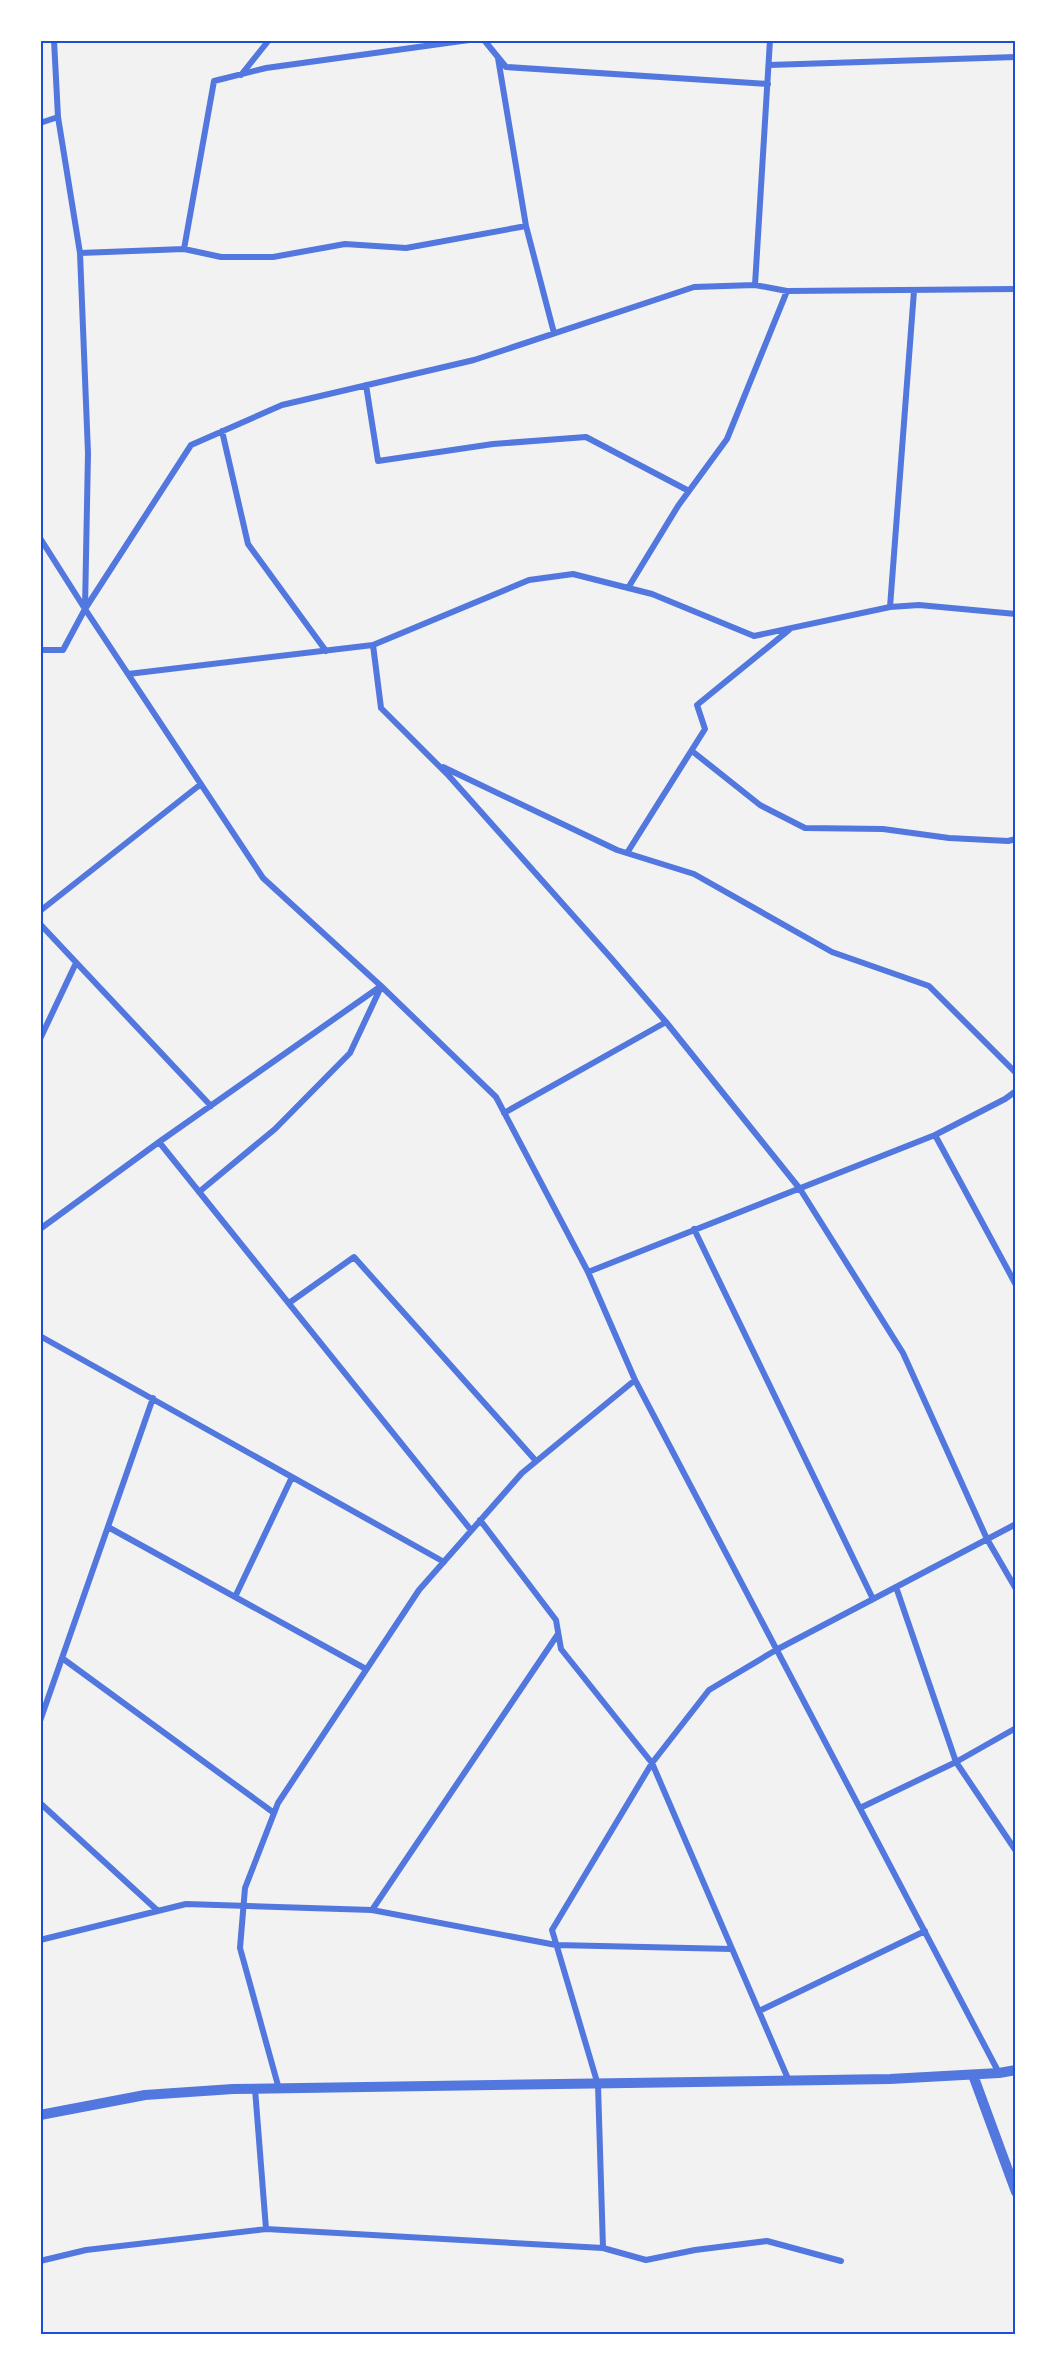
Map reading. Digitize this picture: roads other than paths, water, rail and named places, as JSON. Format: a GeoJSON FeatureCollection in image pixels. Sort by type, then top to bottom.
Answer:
{"type":"FeatureCollection","features":[{"type":"Feature","properties":{"kind":"street"},"geometry":{"type":"LineString","coordinates":[[54,40],[58,117],[80,253],[88,453],[85,609]]}},
{"type":"Feature","properties":{"kind":"street"},"geometry":{"type":"LineString","coordinates":[[241,75],[269,40]]}},
{"type":"Feature","properties":{"kind":"street"},"geometry":{"type":"LineString","coordinates":[[184,249],[214,81],[266,68],[469,40]]}},
{"type":"Feature","properties":{"kind":"street"},"geometry":{"type":"LineString","coordinates":[[484,40],[506,67],[768,84]]}},
{"type":"Feature","properties":{"kind":"street"},"geometry":{"type":"LineString","coordinates":[[755,285],[770,40]]}},
{"type":"Feature","properties":{"kind":"street"},"geometry":{"type":"LineString","coordinates":[[498,57],[526,226],[554,333]]}},
{"type":"Feature","properties":{"kind":"street"},"geometry":{"type":"LineString","coordinates":[[769,65],[1016,57]]}},
{"type":"Feature","properties":{"kind":"street"},"geometry":{"type":"LineString","coordinates":[[40,123],[58,117]]}},
{"type":"Feature","properties":{"kind":"street"},"geometry":{"type":"LineString","coordinates":[[80,253],[184,249],[221,257],[273,257],[345,244],[406,248],[526,226]]}},
{"type":"Feature","properties":{"kind":"street"},"geometry":{"type":"LineString","coordinates":[[40,650],[63,650],[85,609],[191,445],[282,405],[474,360],[694,288],[755,285],[787,291],[1016,288]]}},
{"type":"Feature","properties":{"kind":"street"},"geometry":{"type":"LineString","coordinates":[[628,588],[689,491],[727,439],[787,291]]}},
{"type":"Feature","properties":{"kind":"street"},"geometry":{"type":"LineString","coordinates":[[890,607],[914,291]]}},
{"type":"Feature","properties":{"kind":"street"},"geometry":{"type":"LineString","coordinates":[[366,385],[378,461],[493,444],[586,437],[689,491]]}},
{"type":"Feature","properties":{"kind":"street"},"geometry":{"type":"LineString","coordinates":[[222,431],[248,544],[326,651]]}},
{"type":"Feature","properties":{"kind":"street"},"geometry":{"type":"LineString","coordinates":[[40,538],[263,878],[381,986],[496,1097],[588,1272],[635,1380],[999,2073]]}},
{"type":"Feature","properties":{"kind":"street"},"geometry":{"type":"LineString","coordinates":[[128,674],[373,645],[529,580],[573,574],[652,594],[754,636],[890,607],[919,605],[1016,614]]}},
{"type":"Feature","properties":{"kind":"street"},"geometry":{"type":"LineString","coordinates":[[627,853],[705,729],[697,705],[790,628]]}},
{"type":"Feature","properties":{"kind":"street"},"geometry":{"type":"LineString","coordinates":[[373,645],[381,708],[437,764],[666,1022],[800,1189],[903,1353],[987,1539],[1016,1589]]}},
{"type":"Feature","properties":{"kind":"street"},"geometry":{"type":"LineString","coordinates":[[692,751],[760,805],[805,828],[883,829],[949,838],[1008,841],[1016,839]]}},
{"type":"Feature","properties":{"kind":"street"},"geometry":{"type":"LineString","coordinates":[[437,764],[627,853],[694,874],[832,952],[929,986],[1016,1073]]}},
{"type":"Feature","properties":{"kind":"street"},"geometry":{"type":"LineString","coordinates":[[40,911],[201,784]]}},
{"type":"Feature","properties":{"kind":"street"},"geometry":{"type":"LineString","coordinates":[[40,924],[211,1106]]}},
{"type":"Feature","properties":{"kind":"street"},"geometry":{"type":"LineString","coordinates":[[40,1039],[76,963]]}},
{"type":"Feature","properties":{"kind":"street"},"geometry":{"type":"LineString","coordinates":[[40,1229],[381,986]]}},
{"type":"Feature","properties":{"kind":"street"},"geometry":{"type":"LineString","coordinates":[[199,1192],[275,1129],[350,1053],[381,986]]}},
{"type":"Feature","properties":{"kind":"street"},"geometry":{"type":"LineString","coordinates":[[504,1113],[666,1022]]}},
{"type":"Feature","properties":{"kind":"street"},"geometry":{"type":"LineString","coordinates":[[588,1272],[935,1135],[1016,1091]]}},
{"type":"Feature","properties":{"kind":"street"},"geometry":{"type":"LineString","coordinates":[[935,1135],[1016,1285]]}},
{"type":"Feature","properties":{"kind":"street"},"geometry":{"type":"LineString","coordinates":[[159,1142],[471,1530]]}},
{"type":"Feature","properties":{"kind":"street"},"geometry":{"type":"LineString","coordinates":[[694,1229],[873,1599]]}},
{"type":"Feature","properties":{"kind":"street"},"geometry":{"type":"LineString","coordinates":[[289,1303],[354,1257],[536,1461]]}},
{"type":"Feature","properties":{"kind":"street"},"geometry":{"type":"LineString","coordinates":[[40,1336],[444,1562]]}},
{"type":"Feature","properties":{"kind":"street"},"geometry":{"type":"LineString","coordinates":[[279,2089],[240,1948],[245,1888],[278,1803],[419,1590],[522,1473],[635,1380]]}},
{"type":"Feature","properties":{"kind":"street"},"geometry":{"type":"LineString","coordinates":[[40,1721],[153,1398]]}},
{"type":"Feature","properties":{"kind":"street"},"geometry":{"type":"LineString","coordinates":[[235,1597],[292,1477]]}},
{"type":"Feature","properties":{"kind":"street"},"geometry":{"type":"LineString","coordinates":[[480,1520],[556,1620],[561,1649],[652,1763],[789,2081]]}},
{"type":"Feature","properties":{"kind":"street"},"geometry":{"type":"LineString","coordinates":[[603,2248],[598,2085],[552,1930],[652,1763],[709,1690],[776,1650],[1016,1524]]}},
{"type":"Feature","properties":{"kind":"street"},"geometry":{"type":"LineString","coordinates":[[108,1527],[366,1669]]}},
{"type":"Feature","properties":{"kind":"street"},"geometry":{"type":"LineString","coordinates":[[896,1587],[956,1762],[1016,1851]]}},
{"type":"Feature","properties":{"kind":"street"},"geometry":{"type":"LineString","coordinates":[[372,1910],[558,1634]]}},
{"type":"Feature","properties":{"kind":"street"},"geometry":{"type":"LineString","coordinates":[[62,1658],[274,1813]]}},
{"type":"Feature","properties":{"kind":"street"},"geometry":{"type":"LineString","coordinates":[[860,1808],[956,1762],[1016,1728]]}},
{"type":"Feature","properties":{"kind":"street"},"geometry":{"type":"LineString","coordinates":[[40,1803],[158,1911]]}},
{"type":"Feature","properties":{"kind":"street"},"geometry":{"type":"LineString","coordinates":[[40,1940],[186,1904],[372,1910],[556,1945],[732,1949]]}},
{"type":"Feature","properties":{"kind":"street"},"geometry":{"type":"LineString","coordinates":[[759,2011],[925,1931]]}},
{"type":"Feature","properties":{"kind":"street"},"geometry":{"type":"LineString","coordinates":[[40,2115],[145,2096],[255,2089],[789,2081],[973,2075],[1016,2070]]}},
{"type":"Feature","properties":{"kind":"street"},"geometry":{"type":"LineString","coordinates":[[973,2075],[1016,2192]]}},
{"type":"Feature","properties":{"kind":"street"},"geometry":{"type":"LineString","coordinates":[[255,2089],[266,2229]]}},
{"type":"Feature","properties":{"kind":"street"},"geometry":{"type":"LineString","coordinates":[[40,2261],[86,2250],[266,2229],[603,2248],[646,2260],[695,2250],[767,2241],[841,2261]]}}]}
